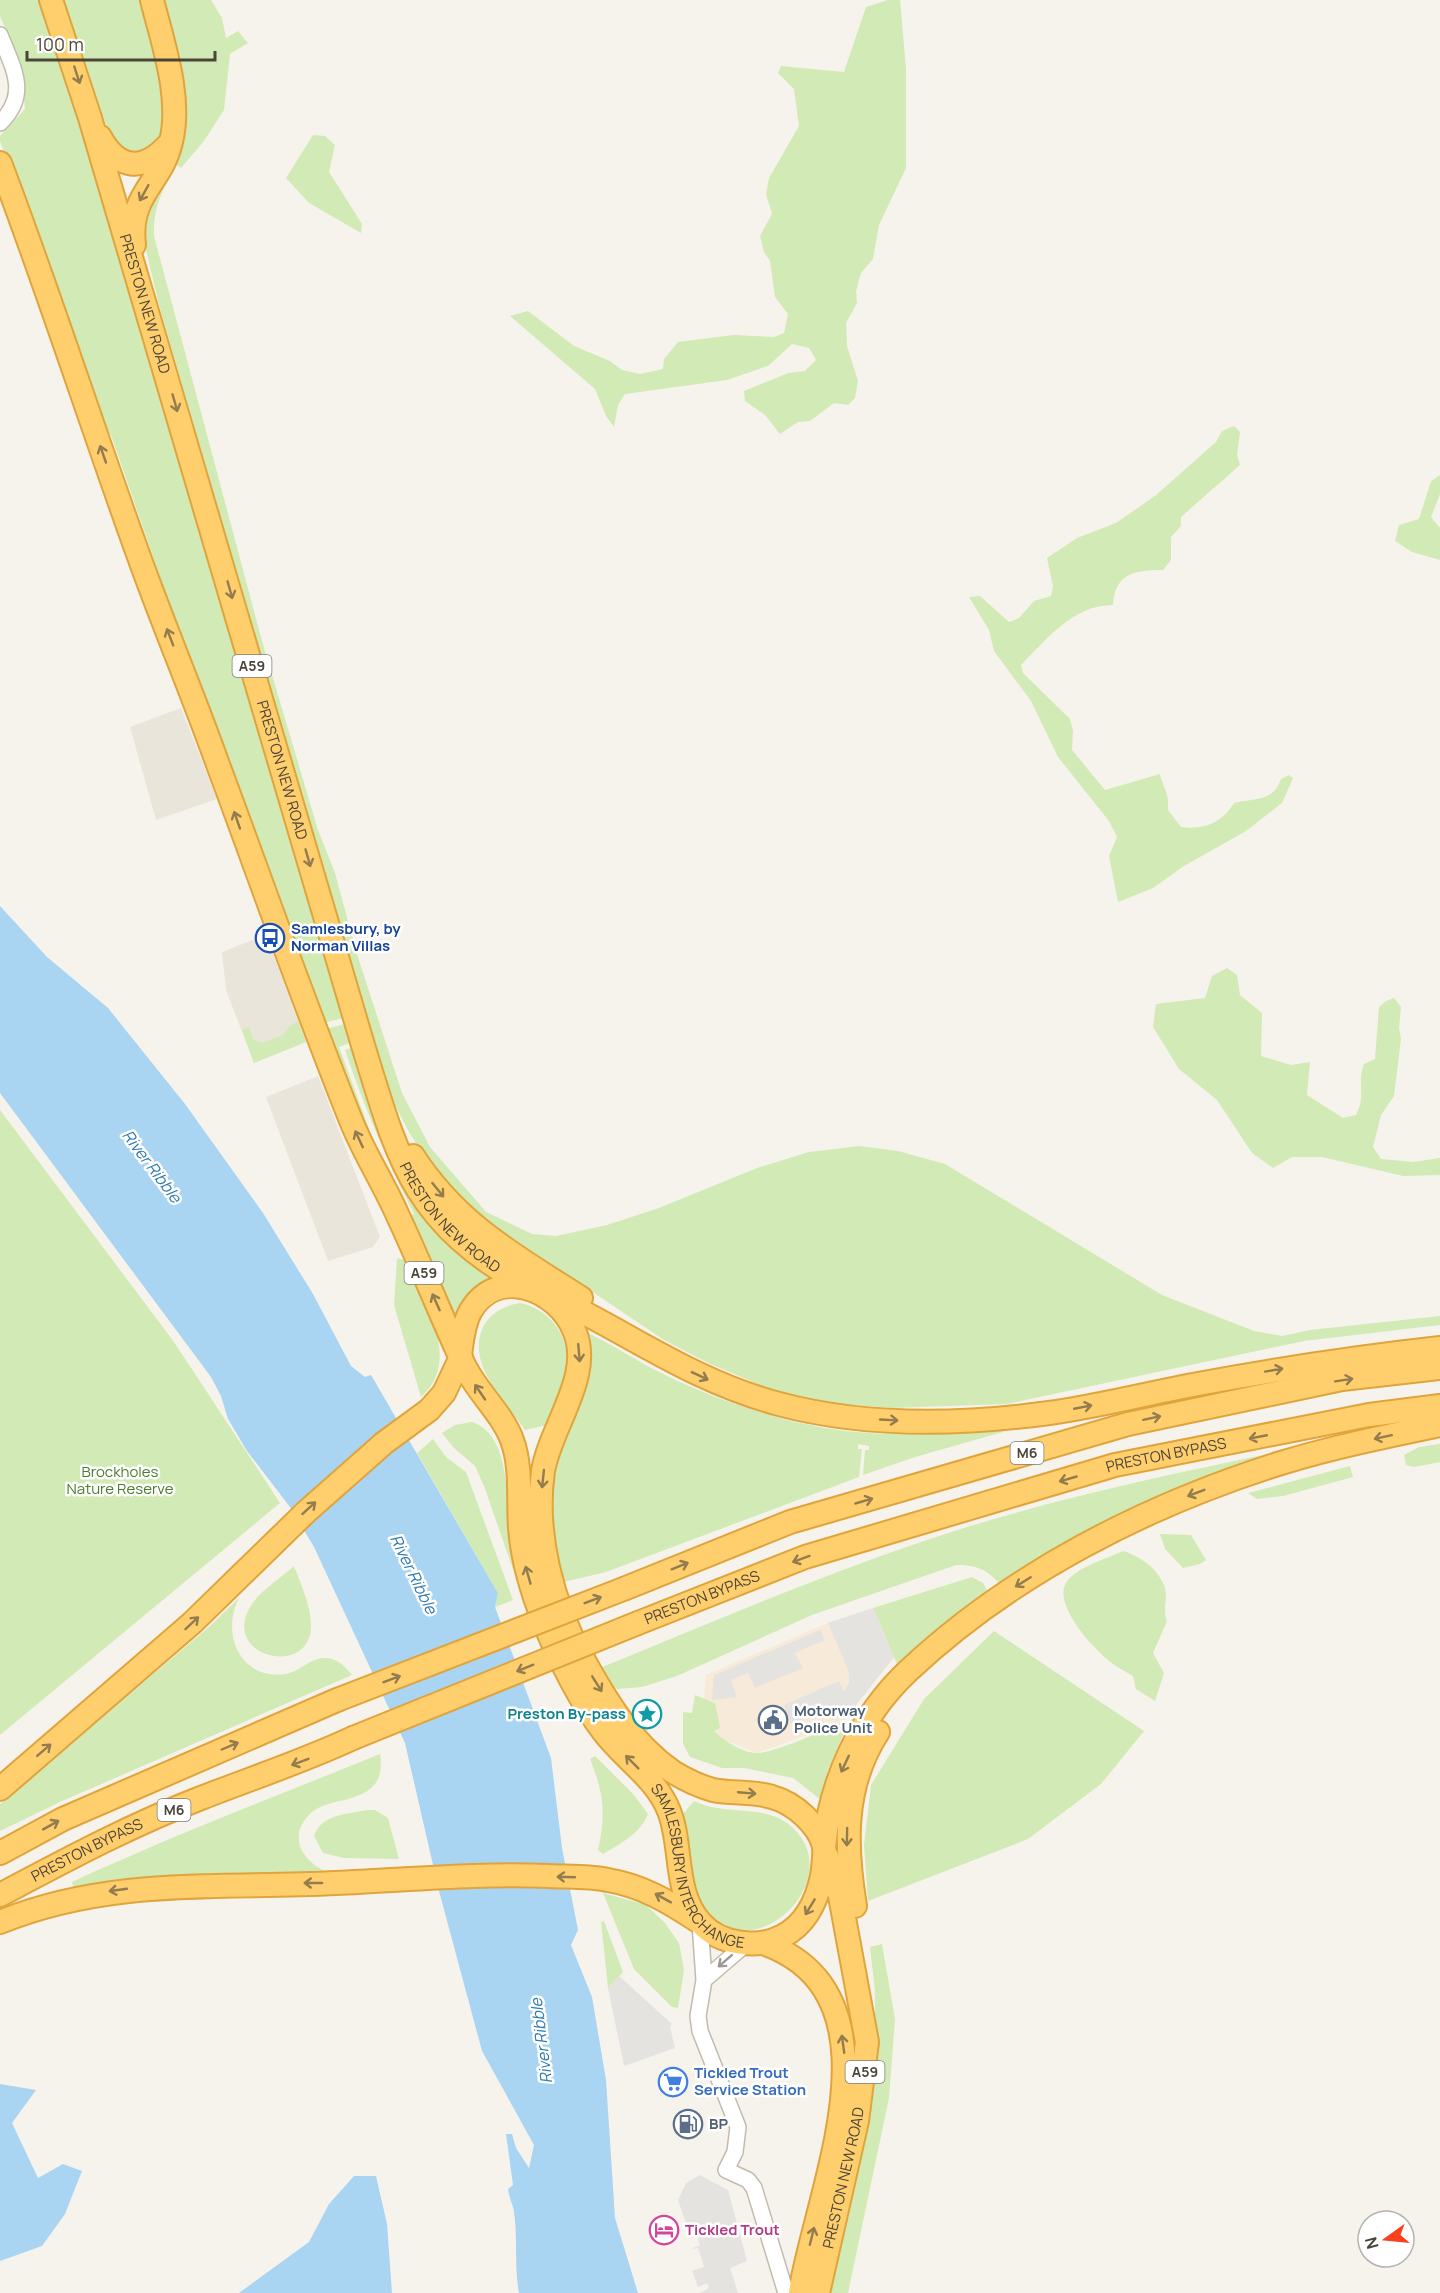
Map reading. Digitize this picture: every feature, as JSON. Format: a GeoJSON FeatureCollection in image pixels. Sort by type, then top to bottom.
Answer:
{"type":"FeatureCollection","features":[{"type":"Feature","properties":{"kind":"highway","name":"PRESTON NEW ROAD"},"geometry":{"type":"LineString","coordinates":[[51,0],[90,118],[382,1107],[398,1154],[423,1200],[438,1220],[471,1251],[531,1287]]}},
{"type":"Feature","properties":{"kind":"highway"},"geometry":{"type":"LineString","coordinates":[[140,285],[133,239],[136,208],[143,193],[164,162],[172,142],[174,102],[152,0]]}},
{"type":"Feature","properties":{"kind":"highway"},"geometry":{"type":"LineString","coordinates":[[90,118],[104,144],[123,162],[135,165],[147,162],[159,155],[172,142]]}},
{"type":"Feature","properties":{"kind":"highway","name":"PRESTON NEW ROAD"},"geometry":{"type":"LineString","coordinates":[[0,163],[140,559],[314,1027],[360,1141],[399,1217],[460,1356]]}},
{"type":"Feature","properties":{"kind":"highway"},"geometry":{"type":"LineString","coordinates":[[382,1107],[424,1173],[458,1214],[485,1235],[614,1319],[667,1360]]}},
{"type":"Feature","properties":{"kind":"highway"},"geometry":{"type":"LineString","coordinates":[[0,1789],[192,1623],[267,1549],[384,1443],[429,1410],[449,1384],[460,1356],[465,1323],[475,1304],[495,1290],[531,1287],[580,1310],[667,1360],[744,1393],[830,1415],[892,1420],[970,1420],[1050,1413],[1317,1362],[1440,1348]]}},
{"type":"Feature","properties":{"kind":"highway","name":"SAMLESBURY INTERCHANGE"},"geometry":{"type":"LineString","coordinates":[[460,1356],[476,1386],[511,1436],[517,1461],[520,1538],[525,1563],[554,1645],[601,1729],[651,1781],[665,1802],[674,1827],[682,1882],[699,1922],[724,1938],[754,1944],[783,1936],[794,1929],[805,1916],[820,1886],[825,1849],[810,1822],[785,1802],[771,1797],[705,1788],[678,1775],[658,1761],[615,1712],[574,1644],[552,1577],[541,1509],[546,1457],[557,1422],[577,1378],[580,1348],[572,1323],[562,1311],[531,1287]]}},
{"type":"Feature","properties":{"kind":"highway","name":"M6"},"geometry":{"type":"LineString","coordinates":[[0,1853],[63,1819],[337,1700],[790,1522],[1128,1424],[1342,1379],[1440,1368]]}},
{"type":"Feature","properties":{"kind":"highway","name":"PRESTON BYPASS"},"geometry":{"type":"LineString","coordinates":[[0,1895],[90,1847],[200,1798],[305,1761],[354,1738],[805,1557],[1115,1465],[1369,1415],[1440,1406]]}},
{"type":"Feature","properties":{"kind":"highway"},"geometry":{"type":"LineString","coordinates":[[825,1849],[833,1793],[854,1744],[887,1696],[908,1671],[1022,1582],[1109,1532],[1194,1494],[1282,1462],[1374,1438],[1440,1425]]}},
{"type":"Feature","properties":{"kind":"highway"},"geometry":{"type":"LineString","coordinates":[[867,2042],[871,2007],[847,1848],[851,1800],[857,1778],[873,1740],[947,1639]]}},
{"type":"Feature","properties":{"kind":"highway","name":"PRESTON NEW ROAD"},"geometry":{"type":"LineString","coordinates":[[818,2293],[857,2121],[867,2042],[840,1896],[825,1849]]}},
{"type":"Feature","properties":{"kind":"highway"},"geometry":{"type":"LineString","coordinates":[[0,1922],[49,1905],[119,1890],[523,1875],[592,1878],[624,1883],[663,1898],[699,1922]]}},
{"type":"Feature","properties":{"kind":"highway","name":"PRESTON NEW ROAD"},"geometry":{"type":"LineString","coordinates":[[754,1944],[797,1960],[819,1981],[838,2017],[843,2043],[845,2066],[841,2110],[800,2293]]}},
{"type":"Feature","properties":{"kind":"street"},"geometry":{"type":"LineString","coordinates":[[0,35],[18,88],[13,106],[0,123]]}},
{"type":"Feature","properties":{"kind":"street"},"geometry":{"type":"LineString","coordinates":[[699,1922],[704,1980],[698,2016],[700,2031],[738,2127],[735,2152],[726,2170],[748,2181],[754,2188],[786,2293]]}},
{"type":"Feature","properties":{"kind":"street"},"geometry":{"type":"LineString","coordinates":[[704,1980],[754,1944]]}},
{"type":"Feature","properties":{"kind":"shaded area"},"geometry":{"type":"Polygon","coordinates":[[[181,708],[217,799],[156,820],[130,727],[181,708]]]}},
{"type":"Feature","properties":{"kind":"shaded area"},"geometry":{"type":"Polygon","coordinates":[[[266,935],[306,1042],[254,1063],[226,990],[222,952],[266,935]]]}},
{"type":"Feature","properties":{"kind":"shaded area"},"geometry":{"type":"Polygon","coordinates":[[[318,1076],[380,1237],[373,1247],[328,1261],[266,1097],[318,1076]]]}},
{"type":"Feature","properties":{"kind":"shaded area"},"geometry":{"type":"Polygon","coordinates":[[[873,1608],[894,1657],[843,1722],[757,1753],[724,1740],[714,1730],[715,1703],[704,1698],[706,1675],[828,1623],[873,1608]]]}},
{"type":"Feature","properties":{"kind":"shaded area"},"geometry":{"type":"Polygon","coordinates":[[[873,1608],[894,1657],[849,1714],[832,1720],[827,1710],[791,1724],[784,1705],[839,1681],[844,1692],[849,1683],[849,1672],[828,1623],[873,1608]]]}},
{"type":"Feature","properties":{"kind":"shaded area"},"geometry":{"type":"Polygon","coordinates":[[[820,1630],[825,1640],[795,1653],[803,1668],[755,1688],[748,1673],[731,1680],[737,1697],[712,1700],[714,1675],[820,1630]]]}},
{"type":"Feature","properties":{"kind":"shaded area"},"geometry":{"type":"Polygon","coordinates":[[[619,1976],[672,2024],[670,2027],[675,2048],[624,2066],[608,1988],[619,1976]]]}},
{"type":"Feature","properties":{"kind":"shaded area"},"geometry":{"type":"Polygon","coordinates":[[[700,2175],[728,2190],[747,2261],[730,2268],[738,2293],[700,2293],[709,2288],[707,2283],[698,2287],[692,2271],[704,2267],[698,2248],[691,2249],[700,2245],[697,2236],[691,2238],[678,2200],[686,2183],[700,2175]]]}},
{"type":"Feature","properties":{"kind":"green space"},"geometry":{"type":"Polygon","coordinates":[[[0,0],[42,0],[50,22],[344,1018],[323,1023],[175,620],[111,435],[104,425],[0,141],[0,136],[25,109],[20,65],[0,16],[0,0]]]}},
{"type":"Feature","properties":{"kind":"green space"},"geometry":{"type":"Polygon","coordinates":[[[63,0],[142,0],[158,57],[164,99],[164,118],[159,136],[150,152],[127,155],[111,139],[63,0]]]}},
{"type":"Feature","properties":{"kind":"green space"},"geometry":{"type":"Polygon","coordinates":[[[161,0],[211,0],[222,18],[226,38],[238,31],[248,43],[230,54],[224,110],[204,141],[181,168],[175,164],[161,0]]]}},
{"type":"Feature","properties":{"kind":"green space"},"geometry":{"type":"Polygon","coordinates":[[[888,0],[900,0],[906,69],[906,168],[879,225],[873,259],[861,273],[856,291],[857,303],[846,323],[847,346],[858,381],[855,398],[848,405],[834,403],[810,421],[798,422],[780,434],[765,415],[745,401],[744,391],[788,373],[805,371],[816,360],[809,348],[792,344],[768,366],[727,380],[625,394],[618,405],[614,427],[606,416],[595,389],[510,316],[528,311],[574,346],[610,361],[622,370],[640,374],[663,369],[664,359],[678,342],[734,335],[774,337],[784,333],[788,314],[775,297],[770,261],[764,252],[760,236],[772,214],[766,194],[769,178],[799,126],[794,89],[778,73],[781,66],[844,72],[866,7],[888,0]]]}},
{"type":"Feature","properties":{"kind":"green space"},"geometry":{"type":"Polygon","coordinates":[[[313,135],[325,136],[335,145],[329,172],[362,224],[361,233],[309,203],[286,178],[313,135]]]}},
{"type":"Feature","properties":{"kind":"green space"},"geometry":{"type":"Polygon","coordinates":[[[166,173],[169,177],[157,206],[154,236],[262,641],[318,830],[335,873],[357,954],[402,1093],[430,1147],[486,1212],[532,1234],[556,1236],[607,1225],[659,1208],[757,1168],[809,1152],[859,1146],[898,1151],[945,1164],[1162,1295],[1254,1331],[1282,1336],[1310,1330],[1440,1316],[1440,1325],[1304,1341],[1007,1404],[891,1408],[841,1404],[782,1394],[708,1363],[664,1340],[466,1207],[433,1171],[388,1092],[159,305],[142,233],[145,205],[166,173]]]}},
{"type":"Feature","properties":{"kind":"green space"},"geometry":{"type":"Polygon","coordinates":[[[1234,426],[1240,432],[1237,455],[1240,465],[1181,517],[1181,526],[1171,537],[1171,560],[1163,570],[1135,573],[1122,580],[1115,594],[1113,605],[1085,611],[1073,617],[1021,665],[1023,673],[1070,719],[1073,731],[1072,750],[1105,790],[1160,774],[1167,795],[1168,810],[1181,827],[1212,824],[1224,816],[1234,803],[1262,798],[1273,792],[1281,779],[1289,775],[1293,778],[1282,803],[1246,831],[1184,866],[1153,888],[1118,902],[1109,856],[1117,837],[1109,821],[1058,757],[1031,701],[994,651],[989,630],[969,597],[980,596],[1009,622],[1019,618],[1034,601],[1051,596],[1053,586],[1047,558],[1077,538],[1116,523],[1155,496],[1216,442],[1222,431],[1234,426]]]}},
{"type":"Feature","properties":{"kind":"green space"},"geometry":{"type":"Polygon","coordinates":[[[1440,475],[1440,494],[1431,517],[1440,528],[1440,560],[1412,552],[1395,541],[1399,525],[1419,519],[1431,481],[1440,475]]]}},
{"type":"Feature","properties":{"kind":"green space"},"geometry":{"type":"Polygon","coordinates":[[[1227,968],[1237,975],[1240,995],[1262,1013],[1261,1056],[1291,1065],[1310,1062],[1307,1095],[1343,1118],[1356,1115],[1361,1101],[1361,1078],[1364,1064],[1375,1059],[1379,1007],[1394,998],[1401,1007],[1399,1028],[1401,1039],[1394,1096],[1381,1115],[1373,1147],[1381,1159],[1413,1162],[1440,1158],[1440,1175],[1403,1176],[1322,1157],[1292,1157],[1273,1168],[1252,1153],[1217,1100],[1179,1069],[1153,1027],[1156,1004],[1205,998],[1212,976],[1227,968]]]}},
{"type":"Feature","properties":{"kind":"green space"},"geometry":{"type":"Polygon","coordinates":[[[298,1021],[306,1042],[254,1063],[242,1030],[249,1027],[253,1039],[262,1043],[283,1035],[298,1021]]]}},
{"type":"Feature","properties":{"kind":"green space"},"geometry":{"type":"Polygon","coordinates":[[[345,1024],[350,1043],[339,1047],[375,1145],[408,1209],[404,1211],[373,1150],[326,1029],[345,1024]]]}},
{"type":"Feature","properties":{"kind":"green space"},"geometry":{"type":"Polygon","coordinates":[[[351,1048],[370,1110],[387,1151],[495,1279],[455,1320],[407,1218],[414,1214],[385,1153],[360,1092],[345,1050],[351,1048]]]}},
{"type":"Feature","properties":{"kind":"green space","name":"Brockholes Nature Reserve"},"geometry":{"type":"Polygon","coordinates":[[[0,1110],[174,1342],[280,1503],[0,1735],[0,1110]]]}},
{"type":"Feature","properties":{"kind":"green space"},"geometry":{"type":"Polygon","coordinates":[[[397,1258],[405,1260],[436,1330],[439,1366],[433,1382],[421,1397],[394,1305],[397,1258]]]}},
{"type":"Feature","properties":{"kind":"green space"},"geometry":{"type":"Polygon","coordinates":[[[520,1303],[543,1313],[552,1321],[564,1340],[567,1352],[565,1377],[547,1425],[525,1430],[490,1382],[480,1355],[479,1341],[483,1327],[490,1317],[498,1310],[520,1303]]]}},
{"type":"Feature","properties":{"kind":"green space"},"geometry":{"type":"Polygon","coordinates":[[[582,1330],[656,1371],[689,1386],[755,1411],[800,1423],[846,1431],[885,1434],[1002,1429],[1003,1432],[915,1457],[863,1475],[865,1450],[869,1450],[869,1446],[858,1444],[858,1449],[862,1449],[859,1477],[606,1572],[564,1582],[552,1530],[551,1499],[560,1436],[582,1330]]]}},
{"type":"Feature","properties":{"kind":"green space"},"geometry":{"type":"Polygon","coordinates":[[[472,1422],[485,1430],[495,1441],[501,1456],[507,1490],[510,1539],[527,1597],[523,1598],[475,1466],[454,1448],[442,1433],[455,1425],[472,1422]]]}},
{"type":"Feature","properties":{"kind":"green space"},"geometry":{"type":"Polygon","coordinates":[[[433,1439],[446,1457],[466,1472],[513,1600],[495,1607],[498,1593],[417,1453],[433,1439]]]}},
{"type":"Feature","properties":{"kind":"green space"},"geometry":{"type":"Polygon","coordinates":[[[1440,1444],[1440,1462],[1414,1467],[1406,1465],[1404,1455],[1419,1447],[1440,1444]]]}},
{"type":"Feature","properties":{"kind":"green space"},"geometry":{"type":"Polygon","coordinates":[[[1310,1445],[1001,1587],[982,1569],[956,1565],[812,1615],[677,1676],[642,1687],[617,1689],[610,1685],[600,1668],[838,1572],[966,1527],[1112,1488],[1310,1445]]]}},
{"type":"Feature","properties":{"kind":"green space"},"geometry":{"type":"Polygon","coordinates":[[[1350,1466],[1353,1477],[1283,1496],[1257,1499],[1248,1493],[1350,1466]]]}},
{"type":"Feature","properties":{"kind":"green space"},"geometry":{"type":"Polygon","coordinates":[[[1160,1534],[1191,1535],[1206,1560],[1200,1564],[1183,1568],[1165,1549],[1160,1534]]]}},
{"type":"Feature","properties":{"kind":"green space"},"geometry":{"type":"Polygon","coordinates":[[[1123,1551],[1136,1556],[1154,1569],[1165,1588],[1167,1621],[1153,1653],[1164,1673],[1155,1701],[1136,1689],[1133,1676],[1102,1655],[1077,1625],[1065,1603],[1063,1592],[1071,1577],[1092,1564],[1123,1551]]]}},
{"type":"Feature","properties":{"kind":"green space"},"geometry":{"type":"Polygon","coordinates":[[[294,1566],[309,1608],[311,1623],[308,1640],[299,1651],[286,1656],[272,1656],[259,1651],[249,1641],[244,1628],[248,1611],[262,1592],[294,1566]]]}},
{"type":"Feature","properties":{"kind":"green space"},"geometry":{"type":"Polygon","coordinates":[[[972,1577],[983,1583],[990,1596],[922,1651],[897,1664],[873,1608],[972,1577]]]}},
{"type":"Feature","properties":{"kind":"green space"},"geometry":{"type":"Polygon","coordinates":[[[239,1598],[232,1626],[234,1640],[246,1663],[270,1674],[286,1674],[315,1660],[325,1658],[340,1663],[352,1675],[60,1802],[0,1831],[0,1804],[210,1626],[239,1598]]]}},
{"type":"Feature","properties":{"kind":"green space"},"geometry":{"type":"Polygon","coordinates":[[[994,1631],[1144,1731],[1101,1784],[1028,1839],[868,1901],[864,1845],[871,1785],[924,1699],[994,1631]]]}},
{"type":"Feature","properties":{"kind":"green space"},"geometry":{"type":"Polygon","coordinates":[[[695,1695],[715,1703],[720,1728],[714,1731],[733,1745],[755,1753],[786,1746],[843,1722],[843,1735],[827,1773],[821,1800],[793,1778],[744,1768],[722,1768],[690,1757],[683,1744],[683,1712],[692,1713],[695,1695]]]}},
{"type":"Feature","properties":{"kind":"green space"},"geometry":{"type":"Polygon","coordinates":[[[380,1754],[380,1772],[371,1788],[356,1797],[322,1806],[308,1816],[301,1825],[299,1835],[303,1853],[317,1866],[335,1874],[204,1876],[140,1880],[74,1890],[72,1882],[110,1865],[380,1754]]]}},
{"type":"Feature","properties":{"kind":"green space"},"geometry":{"type":"Polygon","coordinates":[[[595,1756],[634,1795],[648,1814],[635,1833],[603,1854],[598,1850],[603,1815],[601,1794],[590,1759],[595,1756]]]}},
{"type":"Feature","properties":{"kind":"green space"},"geometry":{"type":"Polygon","coordinates":[[[694,1801],[706,1806],[771,1815],[794,1829],[808,1851],[809,1875],[800,1897],[783,1916],[762,1928],[739,1930],[717,1920],[698,1896],[690,1867],[682,1815],[694,1801]]]}},
{"type":"Feature","properties":{"kind":"green space"},"geometry":{"type":"Polygon","coordinates":[[[375,1810],[388,1818],[399,1859],[344,1858],[323,1853],[314,1836],[323,1823],[336,1816],[375,1810]]]}},
{"type":"Feature","properties":{"kind":"green space"},"geometry":{"type":"Polygon","coordinates":[[[603,1893],[646,1905],[665,1923],[679,1943],[684,1970],[678,2008],[672,2007],[634,1969],[603,1893]]]}},
{"type":"Feature","properties":{"kind":"green space"},"geometry":{"type":"Polygon","coordinates":[[[604,1921],[623,1972],[608,1988],[601,1922],[604,1921]]]}},
{"type":"Feature","properties":{"kind":"green space"},"geometry":{"type":"Polygon","coordinates":[[[882,1944],[895,2019],[889,2098],[848,2293],[826,2293],[875,2033],[875,1991],[870,1947],[882,1944]]]}},
{"type":"Feature","properties":{"kind":"water","name":"River Ribble"},"geometry":{"type":"Polygon","coordinates":[[[0,906],[47,957],[108,1008],[185,1104],[263,1213],[313,1294],[351,1366],[365,1377],[371,1375],[498,1593],[495,1607],[551,1758],[562,1848],[578,1930],[571,1945],[592,1997],[606,2080],[615,2218],[638,2293],[519,2293],[515,2222],[508,2189],[513,2185],[506,2134],[512,2134],[516,2148],[529,2168],[534,2145],[482,2051],[439,1891],[405,1743],[314,1547],[290,1507],[247,1451],[228,1419],[221,1396],[211,1377],[0,1093],[0,906]]]}},
{"type":"Feature","properties":{"kind":"water"},"geometry":{"type":"Polygon","coordinates":[[[0,2084],[36,2090],[12,2123],[38,2178],[63,2164],[82,2171],[65,2214],[42,2246],[0,2261],[0,2084]]]}},
{"type":"Feature","properties":{"kind":"water"},"geometry":{"type":"Polygon","coordinates":[[[354,2176],[376,2176],[387,2224],[392,2293],[239,2293],[309,2242],[329,2204],[354,2176]]]}},
{"type":"Feature","properties":{"kind":"place","name":"Samlesbury, by Norman Villas"},"geometry":{"type":"Point","coordinates":[270,938]}},
{"type":"Feature","properties":{"kind":"place","name":"Preston By-pass"},"geometry":{"type":"Point","coordinates":[647,1714]}},
{"type":"Feature","properties":{"kind":"place","name":"Motorway Police Unit"},"geometry":{"type":"Point","coordinates":[773,1720]}},
{"type":"Feature","properties":{"kind":"place","name":"Tickled Trout Service Station"},"geometry":{"type":"Point","coordinates":[673,2082]}},
{"type":"Feature","properties":{"kind":"place","name":"BP"},"geometry":{"type":"Point","coordinates":[688,2124]}},
{"type":"Feature","properties":{"kind":"place","name":"Tickled Trout"},"geometry":{"type":"Point","coordinates":[664,2230]}}]}
